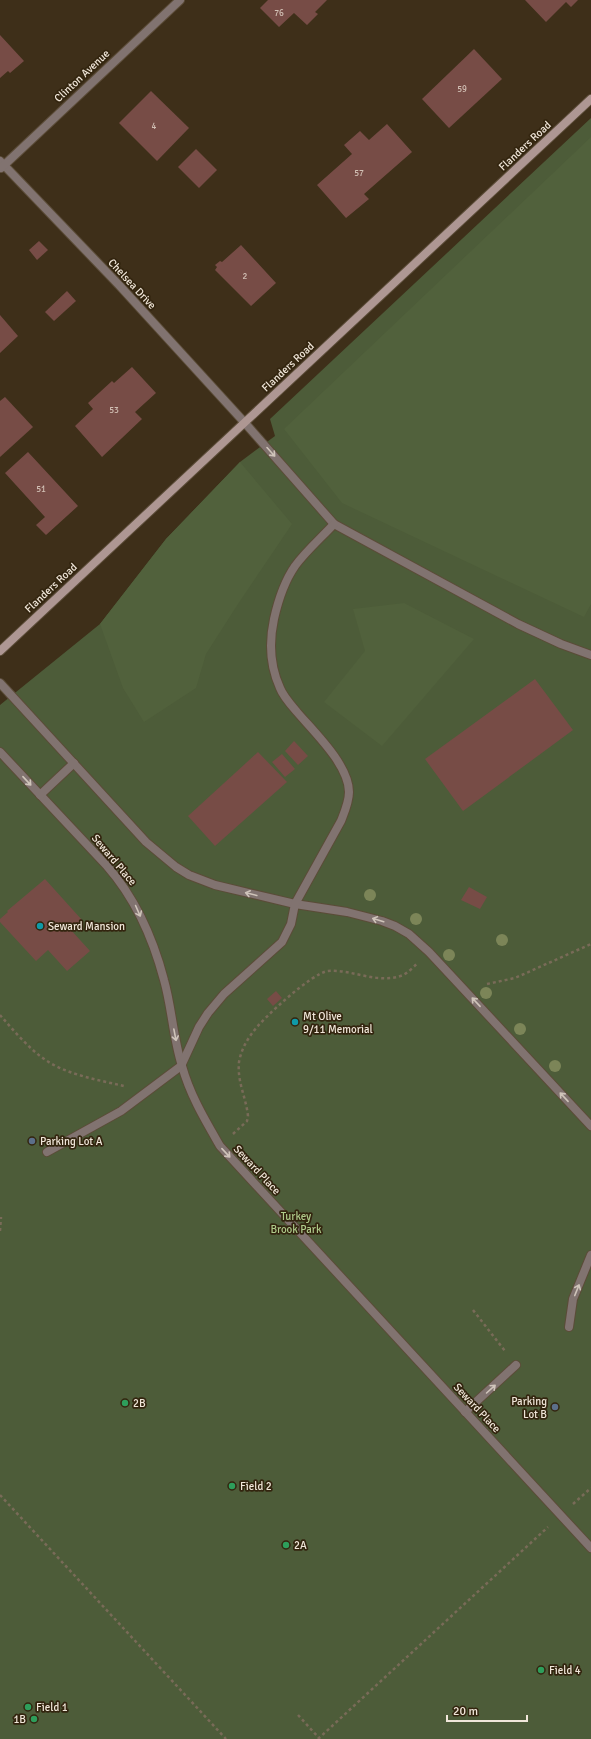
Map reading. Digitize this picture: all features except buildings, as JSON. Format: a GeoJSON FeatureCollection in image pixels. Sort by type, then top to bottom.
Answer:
{"type":"FeatureCollection","features":[{"type":"Feature","properties":{"kind":"main road","name":"Flanders Road"},"geometry":{"type":"LineString","coordinates":[[0,651],[591,99]]}},
{"type":"Feature","properties":{"kind":"street","name":"Clinton Avenue"},"geometry":{"type":"LineString","coordinates":[[1,165],[180,0]]}},
{"type":"Feature","properties":{"kind":"street","name":"Chelsea Drive"},"geometry":{"type":"LineString","coordinates":[[1,165],[119,285],[245,423],[334,524]]}},
{"type":"Feature","properties":{"kind":"street"},"geometry":{"type":"LineString","coordinates":[[47,1152],[108,1120],[181,1066],[199,1027],[208,1013],[224,994],[282,942],[291,924],[295,904],[341,820],[347,806],[349,792],[347,778],[341,765],[292,706],[280,689],[273,668],[271,649],[277,605],[285,585],[295,566],[334,524],[518,624],[561,644],[591,655]]}},
{"type":"Feature","properties":{"kind":"street"},"geometry":{"type":"LineString","coordinates":[[0,683],[150,846],[176,867],[189,875],[215,885],[295,904],[365,916],[395,926],[409,934],[429,952],[591,1126]]}},
{"type":"Feature","properties":{"kind":"street","name":"Seward Place"},"geometry":{"type":"LineString","coordinates":[[0,752],[112,871],[132,900],[154,948],[164,980],[181,1066],[191,1094],[220,1146],[591,1548]]}},
{"type":"Feature","properties":{"kind":"street"},"geometry":{"type":"LineString","coordinates":[[40,795],[74,763]]}},
{"type":"Feature","properties":{"kind":"street"},"geometry":{"type":"LineString","coordinates":[[569,1327],[573,1299],[591,1255]]}},
{"type":"Feature","properties":{"kind":"street"},"geometry":{"type":"LineString","coordinates":[[465,1412],[516,1365]]}},
{"type":"Feature","properties":{"kind":"path"},"geometry":{"type":"LineString","coordinates":[[487,984],[515,978],[591,944]]}},
{"type":"Feature","properties":{"kind":"path"},"geometry":{"type":"LineString","coordinates":[[232,1134],[247,1121],[248,1116],[238,1076],[244,1045],[253,1031],[274,1011],[316,976],[326,972],[342,971],[388,979],[403,975],[418,963]]}},
{"type":"Feature","properties":{"kind":"path"},"geometry":{"type":"LineString","coordinates":[[0,1015],[33,1050],[47,1061],[73,1073],[145,1093]]}},
{"type":"Feature","properties":{"kind":"path"},"geometry":{"type":"LineString","coordinates":[[0,1231],[1,1217]]}},
{"type":"Feature","properties":{"kind":"path"},"geometry":{"type":"LineString","coordinates":[[473,1310],[516,1365]]}},
{"type":"Feature","properties":{"kind":"path"},"geometry":{"type":"LineString","coordinates":[[571,1506],[591,1488]]}},
{"type":"Feature","properties":{"kind":"path"},"geometry":{"type":"LineString","coordinates":[[0,1495],[226,1739]]}},
{"type":"Feature","properties":{"kind":"path"},"geometry":{"type":"LineString","coordinates":[[298,1715],[319,1738],[550,1526]]}},
{"type":"Feature","properties":{"kind":"green space","name":"Turkey Brook Park"},"geometry":{"type":"Polygon","coordinates":[[[591,118],[591,1739],[0,1739],[0,705],[100,624],[166,539],[240,462],[275,436],[270,419],[591,118]]]}},
{"type":"Feature","properties":{"kind":"green space"},"geometry":{"type":"Polygon","coordinates":[[[591,137],[591,604],[584,617],[342,503],[284,429],[591,137]]]}},
{"type":"Feature","properties":{"kind":"green space"},"geometry":{"type":"Polygon","coordinates":[[[240,462],[292,524],[206,654],[196,688],[144,722],[123,688],[100,624],[166,539],[240,462]]]}},
{"type":"Feature","properties":{"kind":"green space"},"geometry":{"type":"Polygon","coordinates":[[[404,603],[474,639],[382,746],[324,702],[365,651],[353,609],[404,603]]]}},
{"type":"Feature","properties":{"kind":"place","name":"Seward Mansion"},"geometry":{"type":"Point","coordinates":[40,926]}},
{"type":"Feature","properties":{"kind":"place","name":"Mt Olive 9/11 Memorial"},"geometry":{"type":"Point","coordinates":[295,1022]}},
{"type":"Feature","properties":{"kind":"place","name":"Parking Lot A"},"geometry":{"type":"Point","coordinates":[32,1141]}},
{"type":"Feature","properties":{"kind":"place","name":"2B"},"geometry":{"type":"Point","coordinates":[125,1403]}},
{"type":"Feature","properties":{"kind":"place","name":"Parking Lot B"},"geometry":{"type":"Point","coordinates":[555,1407]}},
{"type":"Feature","properties":{"kind":"place","name":"Field 2"},"geometry":{"type":"Point","coordinates":[232,1486]}},
{"type":"Feature","properties":{"kind":"place","name":"2A"},"geometry":{"type":"Point","coordinates":[286,1545]}},
{"type":"Feature","properties":{"kind":"place","name":"Field 4"},"geometry":{"type":"Point","coordinates":[541,1670]}},
{"type":"Feature","properties":{"kind":"place","name":"Field 1"},"geometry":{"type":"Point","coordinates":[28,1707]}},
{"type":"Feature","properties":{"kind":"place","name":"1B"},"geometry":{"type":"Point","coordinates":[34,1719]}}]}
